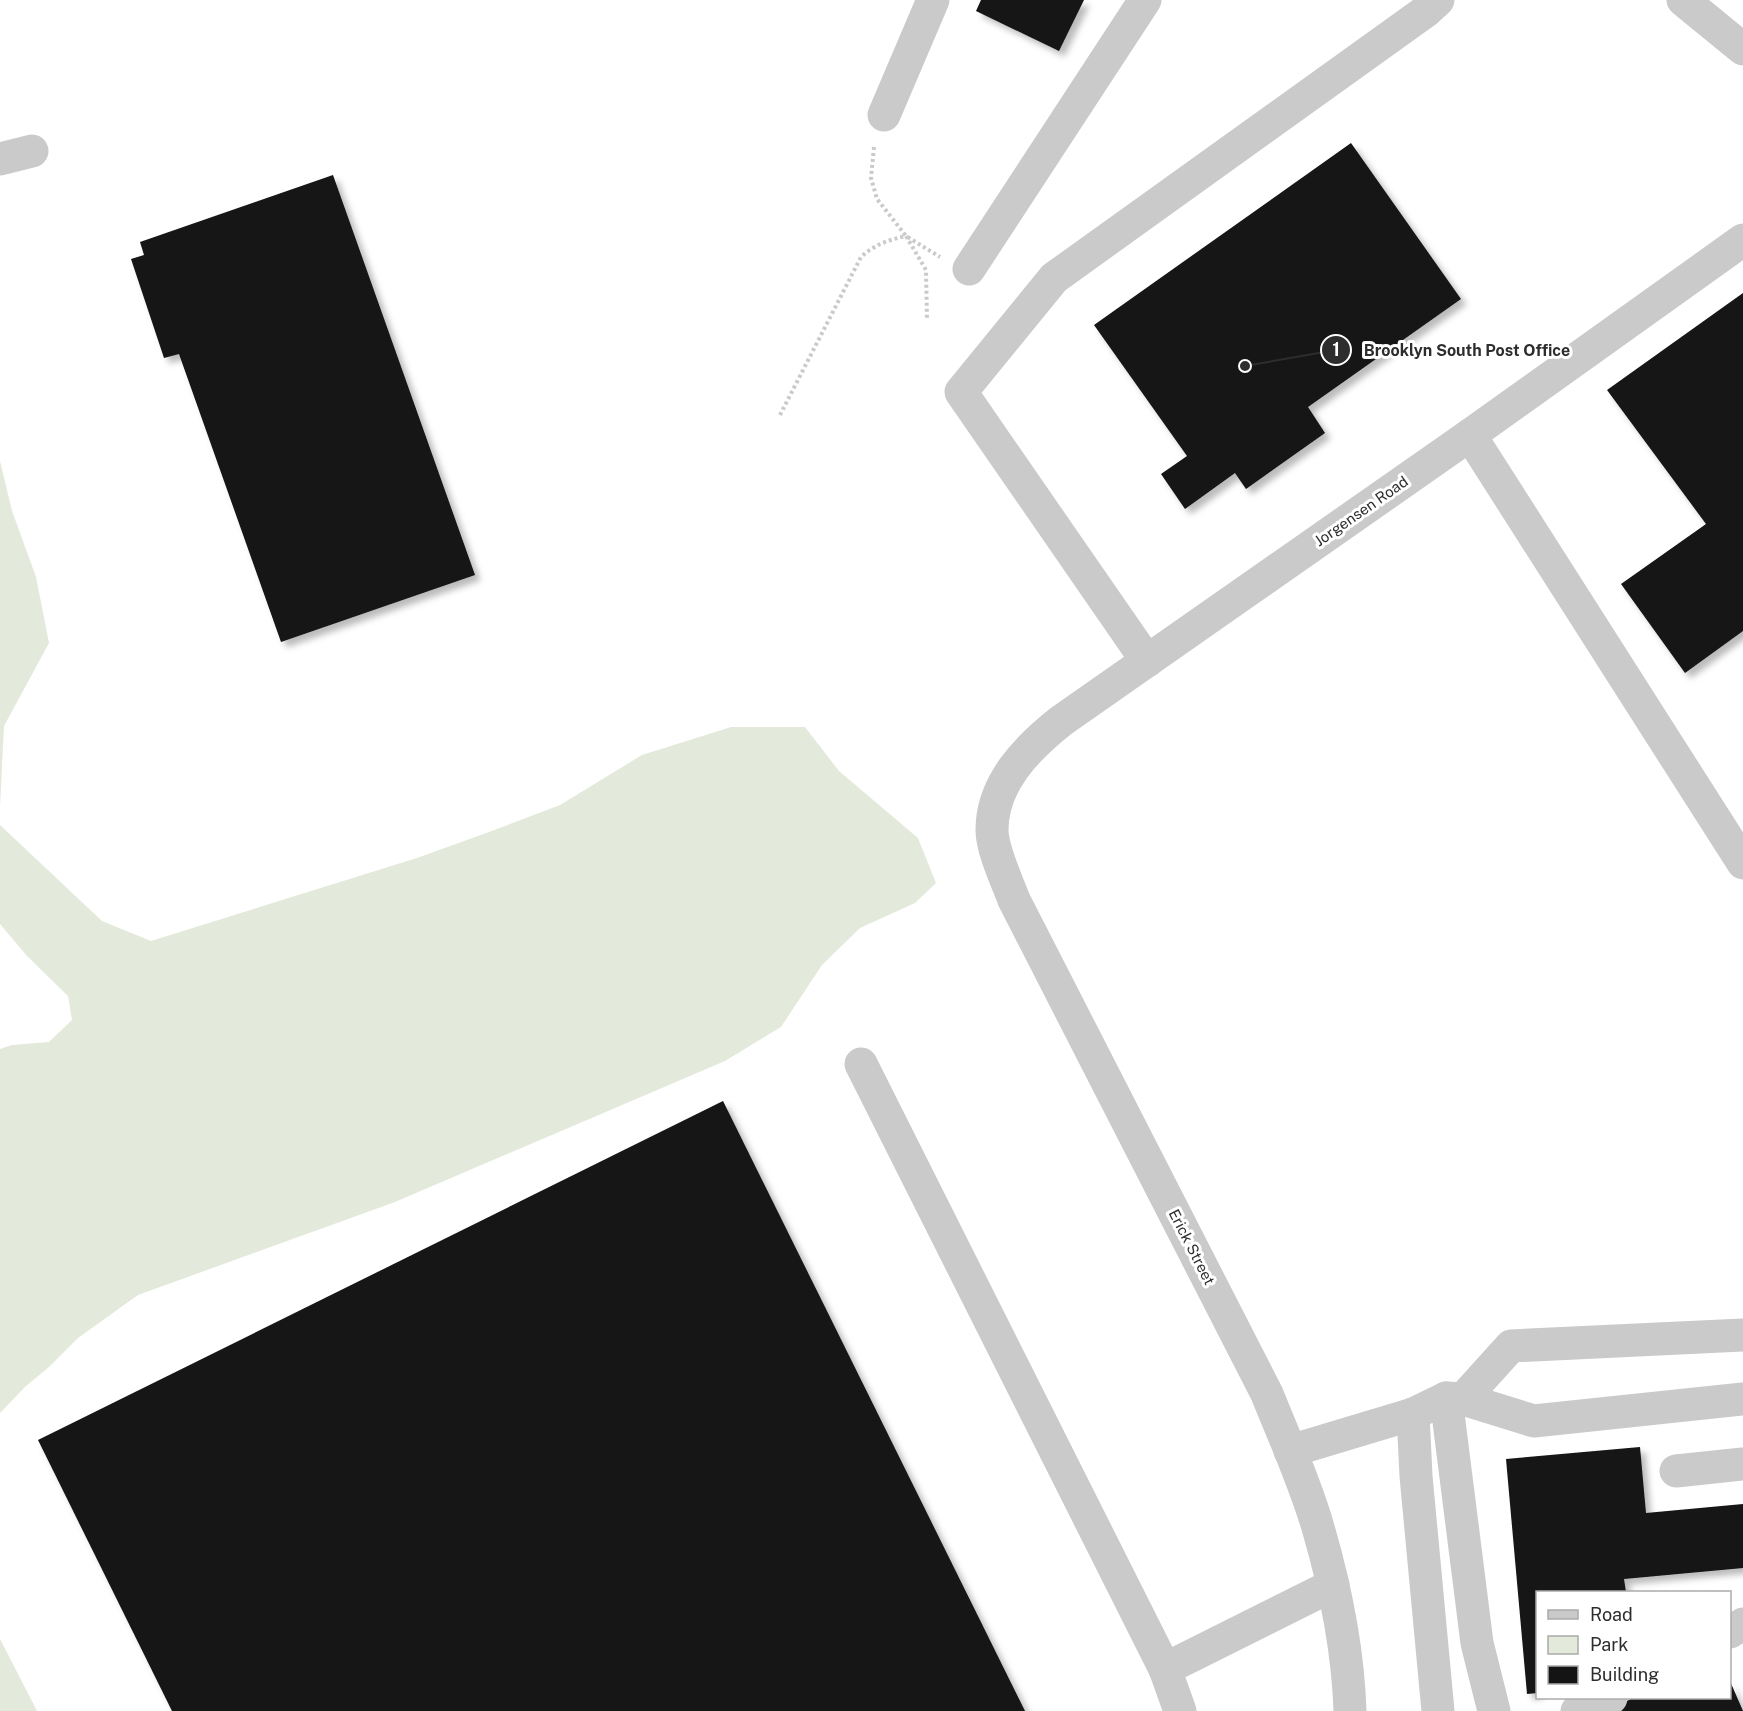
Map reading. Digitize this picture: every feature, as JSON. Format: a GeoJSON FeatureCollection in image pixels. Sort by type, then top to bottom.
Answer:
{"type":"FeatureCollection","features":[{"type":"Feature","properties":{"kind":"street"},"geometry":{"type":"LineString","coordinates":[[884,115],[933,0]]}},
{"type":"Feature","properties":{"kind":"street"},"geometry":{"type":"LineString","coordinates":[[969,269],[1145,0]]}},
{"type":"Feature","properties":{"kind":"street"},"geometry":{"type":"LineString","coordinates":[[1147,661],[961,392],[1054,278],[1438,0]]}},
{"type":"Feature","properties":{"kind":"street"},"geometry":{"type":"LineString","coordinates":[[1683,0],[1743,49]]}},
{"type":"Feature","properties":{"kind":"street"},"geometry":{"type":"LineString","coordinates":[[0,159],[32,151]]}},
{"type":"Feature","properties":{"kind":"street","name":"Jorgensen Road"},"geometry":{"type":"LineString","coordinates":[[997,799],[1011,772],[1033,743],[1060,721],[1470,435],[1743,240]]}},
{"type":"Feature","properties":{"kind":"street"},"geometry":{"type":"LineString","coordinates":[[1470,435],[1743,863]]}},
{"type":"Feature","properties":{"kind":"street","name":"Erick Street"},"geometry":{"type":"LineString","coordinates":[[997,799],[992,831],[1001,866],[1014,900],[1267,1394],[1290,1451],[1319,1529],[1333,1585],[1344,1641],[1350,1711]]}},
{"type":"Feature","properties":{"kind":"street"},"geometry":{"type":"LineString","coordinates":[[861,1064],[1165,1669],[1180,1711]]}},
{"type":"Feature","properties":{"kind":"street"},"geometry":{"type":"LineString","coordinates":[[1290,1451],[1413,1414],[1455,1398],[1511,1346],[1743,1335]]}},
{"type":"Feature","properties":{"kind":"street"},"geometry":{"type":"LineString","coordinates":[[1455,1398],[1534,1421],[1743,1399]]}},
{"type":"Feature","properties":{"kind":"street"},"geometry":{"type":"LineString","coordinates":[[1455,1398],[1477,1643],[1494,1711]]}},
{"type":"Feature","properties":{"kind":"street"},"geometry":{"type":"LineString","coordinates":[[1413,1414],[1416,1476],[1438,1711]]}},
{"type":"Feature","properties":{"kind":"street"},"geometry":{"type":"LineString","coordinates":[[1676,1471],[1743,1464]]}},
{"type":"Feature","properties":{"kind":"street"},"geometry":{"type":"LineString","coordinates":[[1165,1669],[1333,1585]]}},
{"type":"Feature","properties":{"kind":"street"},"geometry":{"type":"LineString","coordinates":[[1577,1711],[1588,1710],[1609,1699]]}},
{"type":"Feature","properties":{"kind":"path"},"geometry":{"type":"LineString","coordinates":[[884,115],[874,145],[871,178],[877,199],[906,236],[926,270],[927,320]]}},
{"type":"Feature","properties":{"kind":"path"},"geometry":{"type":"LineString","coordinates":[[780,415],[861,257],[869,250],[886,240],[906,236],[946,261],[969,269]]}},
{"type":"Feature","properties":{"kind":"green space"},"geometry":{"type":"Polygon","coordinates":[[[0,461],[12,511],[36,577],[49,643],[4,726],[0,808],[0,461]]]}},
{"type":"Feature","properties":{"kind":"green space"},"geometry":{"type":"Polygon","coordinates":[[[731,727],[805,727],[839,771],[918,838],[936,883],[915,903],[860,928],[822,965],[781,1027],[725,1061],[395,1202],[138,1295],[78,1338],[0,1413],[0,1049],[12,1045],[49,1042],[72,1020],[68,996],[27,956],[0,924],[0,825],[102,921],[151,941],[417,858],[489,832],[560,805],[642,755],[731,727]]]}},
{"type":"Feature","properties":{"kind":"green space"},"geometry":{"type":"Polygon","coordinates":[[[0,1639],[37,1711],[0,1711],[0,1639]]]}},
{"type":"Feature","properties":{"kind":"building"},"geometry":{"type":"Polygon","coordinates":[[[981,0],[1084,0],[1059,51],[976,11],[981,0]]]}},
{"type":"Feature","properties":{"kind":"building"},"geometry":{"type":"Polygon","coordinates":[[[1351,143],[1461,299],[1308,407],[1325,433],[1246,489],[1235,473],[1185,509],[1161,474],[1187,456],[1094,325],[1351,143]]]}},
{"type":"Feature","properties":{"kind":"building"},"geometry":{"type":"Polygon","coordinates":[[[333,175],[475,575],[281,642],[179,354],[164,358],[131,259],[144,255],[140,242],[333,175]]]}},
{"type":"Feature","properties":{"kind":"building"},"geometry":{"type":"Polygon","coordinates":[[[1743,293],[1743,631],[1685,673],[1621,584],[1706,524],[1607,390],[1743,293]]]}},
{"type":"Feature","properties":{"kind":"building"},"geometry":{"type":"Polygon","coordinates":[[[723,1101],[1025,1711],[172,1711],[38,1440],[723,1101]]]}},
{"type":"Feature","properties":{"kind":"building"},"geometry":{"type":"Polygon","coordinates":[[[1640,1447],[1646,1513],[1743,1504],[1743,1568],[1624,1579],[1626,1591],[1536,1591],[1536,1693],[1527,1694],[1506,1459],[1640,1447]]]}},
{"type":"Feature","properties":{"kind":"building"},"geometry":{"type":"Polygon","coordinates":[[[1731,1683],[1743,1711],[1606,1711],[1631,1699],[1731,1699],[1731,1683]]]}},
{"type":"Feature","properties":{"kind":"place","name":"Brooklyn South Post Office"},"geometry":{"type":"Point","coordinates":[1245,366]}}]}
